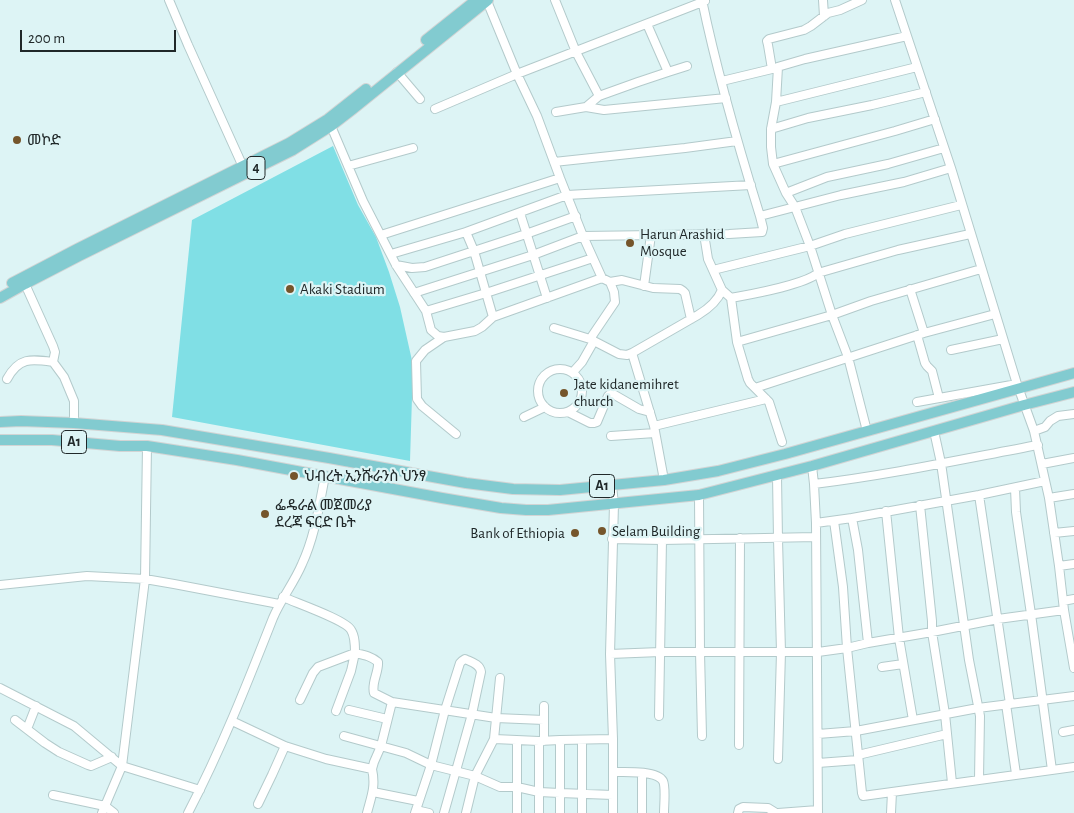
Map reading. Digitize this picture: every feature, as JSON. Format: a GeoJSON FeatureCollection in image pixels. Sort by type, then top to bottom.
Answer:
{"type":"FeatureCollection","features":[{"type":"Feature","properties":{"kind":"main road"},"geometry":{"type":"LineString","coordinates":[[0,290],[69,253],[245,170],[328,119],[476,0]]}},
{"type":"Feature","properties":{"kind":"main road","name":"4"},"geometry":{"type":"LineString","coordinates":[[0,298],[245,170],[293,150],[331,126],[487,0]]}},
{"type":"Feature","properties":{"kind":"main road","name":"A1"},"geometry":{"type":"LineString","coordinates":[[0,422],[74,423],[162,430],[466,483],[513,489],[560,490],[664,480],[727,468],[867,431],[1018,386],[1074,373]]}},
{"type":"Feature","properties":{"kind":"main road","name":"A1"},"geometry":{"type":"LineString","coordinates":[[0,440],[52,440],[120,446],[147,446],[501,508],[548,510],[699,495],[777,476],[1074,392]]}},
{"type":"Feature","properties":{"kind":"street"},"geometry":{"type":"LineString","coordinates":[[169,0],[245,170]]}},
{"type":"Feature","properties":{"kind":"street"},"geometry":{"type":"LineString","coordinates":[[487,0],[537,116],[583,236],[602,278],[610,282],[622,280],[653,288],[680,289],[685,293],[691,319]]}},
{"type":"Feature","properties":{"kind":"street"},"geometry":{"type":"LineString","coordinates":[[555,0],[576,52],[599,96]]}},
{"type":"Feature","properties":{"kind":"street"},"geometry":{"type":"LineString","coordinates":[[823,0],[824,16]]}},
{"type":"Feature","properties":{"kind":"street"},"geometry":{"type":"LineString","coordinates":[[862,0],[828,13],[804,30],[767,41],[775,68],[776,102],[770,147],[773,164],[786,193],[795,207],[810,246],[832,315],[848,357],[867,431]]}},
{"type":"Feature","properties":{"kind":"street"},"geometry":{"type":"LineString","coordinates":[[895,0],[1038,445],[1049,498],[1064,610],[1072,634],[1074,668]]}},
{"type":"Feature","properties":{"kind":"street"},"geometry":{"type":"LineString","coordinates":[[414,293],[480,273],[583,236],[760,233],[763,228],[711,44],[704,1],[518,74],[435,109]]}},
{"type":"Feature","properties":{"kind":"street"},"geometry":{"type":"LineString","coordinates":[[647,24],[668,72]]}},
{"type":"Feature","properties":{"kind":"street"},"geometry":{"type":"LineString","coordinates":[[722,81],[805,59],[907,36]]}},
{"type":"Feature","properties":{"kind":"street"},"geometry":{"type":"LineString","coordinates":[[586,106],[599,96],[687,66]]}},
{"type":"Feature","properties":{"kind":"street"},"geometry":{"type":"LineString","coordinates":[[776,102],[917,67]]}},
{"type":"Feature","properties":{"kind":"street"},"geometry":{"type":"LineString","coordinates":[[398,72],[420,99]]}},
{"type":"Feature","properties":{"kind":"street"},"geometry":{"type":"LineString","coordinates":[[771,130],[808,118],[872,106],[926,92]]}},
{"type":"Feature","properties":{"kind":"street"},"geometry":{"type":"LineString","coordinates":[[556,112],[586,106],[604,110],[726,98]]}},
{"type":"Feature","properties":{"kind":"street"},"geometry":{"type":"LineString","coordinates":[[773,164],[934,119]]}},
{"type":"Feature","properties":{"kind":"street"},"geometry":{"type":"LineString","coordinates":[[331,126],[363,201],[396,265],[426,311],[432,330],[438,336],[444,337]]}},
{"type":"Feature","properties":{"kind":"street"},"geometry":{"type":"LineString","coordinates":[[554,162],[737,141]]}},
{"type":"Feature","properties":{"kind":"street"},"geometry":{"type":"LineString","coordinates":[[348,166],[412,148]]}},
{"type":"Feature","properties":{"kind":"street"},"geometry":{"type":"LineString","coordinates":[[786,193],[827,177],[888,164],[944,148]]}},
{"type":"Feature","properties":{"kind":"street"},"geometry":{"type":"LineString","coordinates":[[760,216],[841,195],[904,182],[950,168]]}},
{"type":"Feature","properties":{"kind":"street"},"geometry":{"type":"LineString","coordinates":[[381,235],[560,178]]}},
{"type":"Feature","properties":{"kind":"street"},"geometry":{"type":"LineString","coordinates":[[391,254],[466,232],[567,196],[751,185]]}},
{"type":"Feature","properties":{"kind":"street"},"geometry":{"type":"LineString","coordinates":[[713,270],[961,205]]}},
{"type":"Feature","properties":{"kind":"street"},"geometry":{"type":"LineString","coordinates":[[520,213],[547,298]]}},
{"type":"Feature","properties":{"kind":"street"},"geometry":{"type":"LineString","coordinates":[[396,265],[420,268],[576,216]]}},
{"type":"Feature","properties":{"kind":"street"},"geometry":{"type":"LineString","coordinates":[[466,232],[474,251],[493,317]]}},
{"type":"Feature","properties":{"kind":"street"},"geometry":{"type":"LineString","coordinates":[[704,234],[708,259],[722,290],[732,298],[737,342],[748,379],[771,407],[782,442]]}},
{"type":"Feature","properties":{"kind":"street"},"geometry":{"type":"LineString","coordinates":[[732,298],[798,282],[814,277],[818,273],[898,250],[970,234]]}},
{"type":"Feature","properties":{"kind":"street"},"geometry":{"type":"LineString","coordinates":[[644,286],[651,235]]}},
{"type":"Feature","properties":{"kind":"street"},"geometry":{"type":"LineString","coordinates":[[426,311],[593,258]]}},
{"type":"Feature","properties":{"kind":"street"},"geometry":{"type":"LineString","coordinates":[[737,342],[981,269]]}},
{"type":"Feature","properties":{"kind":"street"},"geometry":{"type":"LineString","coordinates":[[456,434],[422,406],[417,399],[416,361],[425,350],[444,337],[482,327],[493,317],[602,278]]}},
{"type":"Feature","properties":{"kind":"street"},"geometry":{"type":"LineString","coordinates":[[573,372],[582,362],[592,340],[615,302],[610,282]]}},
{"type":"Feature","properties":{"kind":"street"},"geometry":{"type":"LineString","coordinates":[[25,284],[54,346],[53,362],[64,377],[74,401],[74,423]]}},
{"type":"Feature","properties":{"kind":"street"},"geometry":{"type":"LineString","coordinates":[[910,289],[921,334],[925,363],[932,371],[939,398]]}},
{"type":"Feature","properties":{"kind":"street"},"geometry":{"type":"LineString","coordinates":[[554,328],[592,340],[619,354],[627,355],[704,311],[716,300],[722,290]]}},
{"type":"Feature","properties":{"kind":"street"},"geometry":{"type":"LineString","coordinates":[[755,388],[921,334],[995,314]]}},
{"type":"Feature","properties":{"kind":"street"},"geometry":{"type":"LineString","coordinates":[[951,350],[1003,339]]}},
{"type":"Feature","properties":{"kind":"street"},"geometry":{"type":"LineString","coordinates":[[632,353],[655,429],[664,480]]}},
{"type":"Feature","properties":{"kind":"street"},"geometry":{"type":"LineString","coordinates":[[7,379],[12,370],[19,364],[28,361],[53,362]]}},
{"type":"Feature","properties":{"kind":"street"},"geometry":{"type":"LineString","coordinates":[[557,369],[573,372],[582,386],[580,402],[568,412],[552,412],[540,400],[539,384],[549,372],[557,369]]}},
{"type":"Feature","properties":{"kind":"street"},"geometry":{"type":"LineString","coordinates":[[917,402],[1018,386]]}},
{"type":"Feature","properties":{"kind":"street"},"geometry":{"type":"LineString","coordinates":[[568,412],[590,423],[597,422],[608,396],[614,394],[639,409],[650,412]]}},
{"type":"Feature","properties":{"kind":"street"},"geometry":{"type":"LineString","coordinates":[[611,436],[655,429],[766,399]]}},
{"type":"Feature","properties":{"kind":"street"},"geometry":{"type":"LineString","coordinates":[[524,417],[545,407]]}},
{"type":"Feature","properties":{"kind":"street"},"geometry":{"type":"LineString","coordinates":[[1034,431],[1045,427],[1058,416],[1074,414]]}},
{"type":"Feature","properties":{"kind":"street"},"geometry":{"type":"LineString","coordinates":[[934,431],[941,463],[964,626],[980,716],[979,779]]}},
{"type":"Feature","properties":{"kind":"street"},"geometry":{"type":"LineString","coordinates":[[814,484],[1038,445]]}},
{"type":"Feature","properties":{"kind":"street"},"geometry":{"type":"LineString","coordinates":[[103,809],[122,766],[145,579],[147,446]]}},
{"type":"Feature","properties":{"kind":"street"},"geometry":{"type":"LineString","coordinates":[[1042,464],[1074,458]]}},
{"type":"Feature","properties":{"kind":"street"},"geometry":{"type":"LineString","coordinates":[[738,813],[739,809],[743,807],[768,808],[777,813],[818,811],[816,523],[812,466]]}},
{"type":"Feature","properties":{"kind":"street"},"geometry":{"type":"LineString","coordinates":[[188,813],[232,720],[281,601],[301,566],[308,549],[326,476]]}},
{"type":"Feature","properties":{"kind":"street"},"geometry":{"type":"LineString","coordinates":[[777,476],[781,652],[778,759]]}},
{"type":"Feature","properties":{"kind":"street"},"geometry":{"type":"LineString","coordinates":[[816,523],[979,495],[1045,481]]}},
{"type":"Feature","properties":{"kind":"street"},"geometry":{"type":"LineString","coordinates":[[612,486],[614,504],[610,654],[613,813]]}},
{"type":"Feature","properties":{"kind":"street"},"geometry":{"type":"LineString","coordinates":[[1015,488],[1016,512],[1052,770]]}},
{"type":"Feature","properties":{"kind":"street"},"geometry":{"type":"LineString","coordinates":[[1049,498],[1074,494]]}},
{"type":"Feature","properties":{"kind":"street"},"geometry":{"type":"LineString","coordinates":[[699,495],[702,736]]}},
{"type":"Feature","properties":{"kind":"street"},"geometry":{"type":"LineString","coordinates":[[979,495],[998,619],[1016,774]]}},
{"type":"Feature","properties":{"kind":"street"},"geometry":{"type":"LineString","coordinates":[[920,505],[932,632],[945,714],[952,783]]}},
{"type":"Feature","properties":{"kind":"street"},"geometry":{"type":"LineString","coordinates":[[886,511],[899,638],[913,720]]}},
{"type":"Feature","properties":{"kind":"street"},"geometry":{"type":"LineString","coordinates":[[852,518],[858,550],[868,643]]}},
{"type":"Feature","properties":{"kind":"street"},"geometry":{"type":"LineString","coordinates":[[834,521],[843,587],[846,648],[863,796],[1074,767]]}},
{"type":"Feature","properties":{"kind":"street"},"geometry":{"type":"LineString","coordinates":[[1054,533],[1074,530]]}},
{"type":"Feature","properties":{"kind":"street"},"geometry":{"type":"LineString","coordinates":[[612,540],[816,537]]}},
{"type":"Feature","properties":{"kind":"street"},"geometry":{"type":"LineString","coordinates":[[739,745],[740,538]]}},
{"type":"Feature","properties":{"kind":"street"},"geometry":{"type":"LineString","coordinates":[[659,716],[662,540]]}},
{"type":"Feature","properties":{"kind":"street"},"geometry":{"type":"LineString","coordinates":[[1059,566],[1074,564]]}},
{"type":"Feature","properties":{"kind":"street"},"geometry":{"type":"LineString","coordinates":[[0,585],[87,576],[145,579],[281,601],[344,623],[352,630],[355,653],[351,671],[336,711]]}},
{"type":"Feature","properties":{"kind":"street"},"geometry":{"type":"LineString","coordinates":[[1063,601],[1074,599]]}},
{"type":"Feature","properties":{"kind":"street"},"geometry":{"type":"LineString","coordinates":[[610,654],[660,652],[818,652],[998,619],[1064,610]]}},
{"type":"Feature","properties":{"kind":"street"},"geometry":{"type":"LineString","coordinates":[[300,700],[313,673],[318,667],[355,653],[368,656],[378,662],[373,688],[374,693],[392,702],[496,718],[544,720]]}},
{"type":"Feature","properties":{"kind":"street"},"geometry":{"type":"LineString","coordinates":[[429,813],[415,812],[431,765],[445,710],[460,663],[465,659],[480,668],[472,714],[444,813]]}},
{"type":"Feature","properties":{"kind":"street"},"geometry":{"type":"LineString","coordinates":[[882,667],[903,664]]}},
{"type":"Feature","properties":{"kind":"street"},"geometry":{"type":"LineString","coordinates":[[466,813],[476,776],[494,739],[500,678]]}},
{"type":"Feature","properties":{"kind":"street"},"geometry":{"type":"LineString","coordinates":[[0,688],[74,726],[122,766],[200,790]]}},
{"type":"Feature","properties":{"kind":"street"},"geometry":{"type":"LineString","coordinates":[[818,734],[856,731],[978,708],[1074,696]]}},
{"type":"Feature","properties":{"kind":"street"},"geometry":{"type":"LineString","coordinates":[[368,813],[373,792],[374,778],[372,769],[381,746],[392,702]]}},
{"type":"Feature","properties":{"kind":"street"},"geometry":{"type":"LineString","coordinates":[[27,729],[36,706]]}},
{"type":"Feature","properties":{"kind":"street"},"geometry":{"type":"LineString","coordinates":[[539,813],[544,706]]}},
{"type":"Feature","properties":{"kind":"street"},"geometry":{"type":"LineString","coordinates":[[349,710],[387,719]]}},
{"type":"Feature","properties":{"kind":"street"},"geometry":{"type":"LineString","coordinates":[[15,720],[45,743],[88,765],[91,766],[112,757]]}},
{"type":"Feature","properties":{"kind":"street"},"geometry":{"type":"LineString","coordinates":[[232,720],[285,746],[326,759],[372,769]]}},
{"type":"Feature","properties":{"kind":"street"},"geometry":{"type":"LineString","coordinates":[[1063,732],[1074,730]]}},
{"type":"Feature","properties":{"kind":"street"},"geometry":{"type":"LineString","coordinates":[[818,763],[858,758],[947,734]]}},
{"type":"Feature","properties":{"kind":"street"},"geometry":{"type":"LineString","coordinates":[[344,736],[406,753],[431,765],[476,776],[500,787],[517,787],[539,792],[613,795]]}},
{"type":"Feature","properties":{"kind":"street"},"geometry":{"type":"LineString","coordinates":[[494,739],[541,741],[613,739]]}},
{"type":"Feature","properties":{"kind":"street"},"geometry":{"type":"LineString","coordinates":[[560,740],[560,813]]}},
{"type":"Feature","properties":{"kind":"street"},"geometry":{"type":"LineString","coordinates":[[582,740],[582,813]]}},
{"type":"Feature","properties":{"kind":"street"},"geometry":{"type":"LineString","coordinates":[[517,741],[517,813]]}},
{"type":"Feature","properties":{"kind":"street"},"geometry":{"type":"LineString","coordinates":[[258,804],[285,746]]}},
{"type":"Feature","properties":{"kind":"street"},"geometry":{"type":"LineString","coordinates":[[613,772],[656,775],[664,784],[664,813]]}},
{"type":"Feature","properties":{"kind":"street"},"geometry":{"type":"LineString","coordinates":[[642,773],[642,813]]}},
{"type":"Feature","properties":{"kind":"street"},"geometry":{"type":"LineString","coordinates":[[373,792],[418,801]]}},
{"type":"Feature","properties":{"kind":"street"},"geometry":{"type":"LineString","coordinates":[[891,813],[892,792]]}},
{"type":"Feature","properties":{"kind":"street"},"geometry":{"type":"LineString","coordinates":[[54,795],[114,813]]}},
{"type":"Feature","properties":{"kind":"shaded area","name":"Akaki Stadium"},"geometry":{"type":"Polygon","coordinates":[[[333,146],[358,205],[376,237],[400,307],[413,365],[410,461],[172,417],[192,220],[333,146]]]}},
{"type":"Feature","properties":{"kind":"place","name":"መኮድ"},"geometry":{"type":"Point","coordinates":[17,140]}},
{"type":"Feature","properties":{"kind":"place","name":"Harun Arashid Mosque"},"geometry":{"type":"Point","coordinates":[630,243]}},
{"type":"Feature","properties":{"kind":"place","name":"Akaki Stadium"},"geometry":{"type":"Point","coordinates":[290,289]}},
{"type":"Feature","properties":{"kind":"place","name":"Jate kidanemihret church"},"geometry":{"type":"Point","coordinates":[564,393]}},
{"type":"Feature","properties":{"kind":"place","name":"ህብረት ኢንሹራንስ ህንፃ"},"geometry":{"type":"Point","coordinates":[294,476]}},
{"type":"Feature","properties":{"kind":"place","name":"ፌዴራል መጀመሪያ ደረጃ ፍርድ ቤት"},"geometry":{"type":"Point","coordinates":[265,514]}},
{"type":"Feature","properties":{"kind":"place","name":"Selam Building"},"geometry":{"type":"Point","coordinates":[602,531]}},
{"type":"Feature","properties":{"kind":"place","name":"Bank of Ethiopia"},"geometry":{"type":"Point","coordinates":[575,533]}}]}
